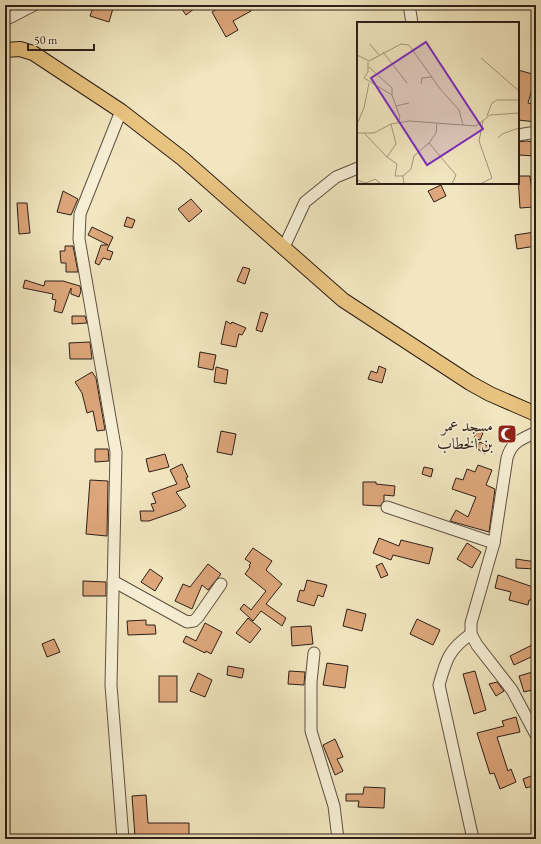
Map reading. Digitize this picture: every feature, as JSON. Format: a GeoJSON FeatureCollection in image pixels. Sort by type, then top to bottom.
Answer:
{"type":"FeatureCollection","features":[{"type":"Feature","properties":{"kind":"main road"},"geometry":{"type":"LineString","coordinates":[[5,50],[20,49],[33,53],[121,111],[182,159],[343,300],[376,323],[490,394],[536,414]]}},
{"type":"Feature","properties":{"kind":"street"},"geometry":{"type":"LineString","coordinates":[[5,20],[34,5]]}},
{"type":"Feature","properties":{"kind":"street"},"geometry":{"type":"LineString","coordinates":[[410,5],[412,22]]}},
{"type":"Feature","properties":{"kind":"street"},"geometry":{"type":"LineString","coordinates":[[121,111],[80,214],[78,239],[116,452],[111,685],[123,839]]}},
{"type":"Feature","properties":{"kind":"street"},"geometry":{"type":"LineString","coordinates":[[519,135],[536,132]]}},
{"type":"Feature","properties":{"kind":"street"},"geometry":{"type":"LineString","coordinates":[[284,247],[305,202],[336,177],[357,168]]}},
{"type":"Feature","properties":{"kind":"street"},"geometry":{"type":"LineString","coordinates":[[536,432],[515,443],[510,448],[506,458],[494,543],[471,623],[471,634],[477,645],[512,690],[536,735]]}},
{"type":"Feature","properties":{"kind":"street"},"geometry":{"type":"LineString","coordinates":[[387,507],[494,543]]}},
{"type":"Feature","properties":{"kind":"street"},"geometry":{"type":"LineString","coordinates":[[113,581],[187,622],[194,621],[198,617],[221,584]]}},
{"type":"Feature","properties":{"kind":"street"},"geometry":{"type":"LineString","coordinates":[[471,634],[457,643],[446,661],[439,685],[473,839]]}},
{"type":"Feature","properties":{"kind":"street"},"geometry":{"type":"LineString","coordinates":[[314,653],[311,682],[311,731],[334,806],[338,839]]}},
{"type":"Feature","properties":{"kind":"building"},"geometry":{"type":"Polygon","coordinates":[[[94,5],[114,5],[109,22],[90,16],[94,5]]]}},
{"type":"Feature","properties":{"kind":"building"},"geometry":{"type":"Polygon","coordinates":[[[179,5],[199,5],[186,15],[179,5]]]}},
{"type":"Feature","properties":{"kind":"building"},"geometry":{"type":"Polygon","coordinates":[[[223,5],[248,5],[251,11],[233,21],[238,30],[226,37],[212,12],[223,5]]]}},
{"type":"Feature","properties":{"kind":"building"},"geometry":{"type":"Polygon","coordinates":[[[519,70],[536,75],[528,103],[533,104],[533,110],[536,110],[536,122],[519,120],[519,70]]]}},
{"type":"Feature","properties":{"kind":"building"},"geometry":{"type":"Polygon","coordinates":[[[519,142],[536,142],[536,156],[519,155],[519,142]]]}},
{"type":"Feature","properties":{"kind":"building"},"geometry":{"type":"Polygon","coordinates":[[[519,176],[530,176],[534,207],[520,208],[519,176]]]}},
{"type":"Feature","properties":{"kind":"building"},"geometry":{"type":"Polygon","coordinates":[[[441,185],[446,196],[434,202],[428,191],[441,185]]]}},
{"type":"Feature","properties":{"kind":"building"},"geometry":{"type":"Polygon","coordinates":[[[63,191],[78,199],[71,215],[57,212],[63,191]]]}},
{"type":"Feature","properties":{"kind":"building"},"geometry":{"type":"Polygon","coordinates":[[[191,199],[202,211],[189,222],[178,209],[191,199]]]}},
{"type":"Feature","properties":{"kind":"building"},"geometry":{"type":"Polygon","coordinates":[[[17,203],[27,203],[30,233],[19,234],[17,203]]]}},
{"type":"Feature","properties":{"kind":"building"},"geometry":{"type":"Polygon","coordinates":[[[127,217],[135,220],[132,228],[124,226],[127,217]]]}},
{"type":"Feature","properties":{"kind":"building"},"geometry":{"type":"Polygon","coordinates":[[[92,227],[113,237],[107,250],[113,252],[110,260],[103,258],[99,265],[95,263],[101,245],[108,245],[88,235],[92,227]]]}},
{"type":"Feature","properties":{"kind":"building"},"geometry":{"type":"Polygon","coordinates":[[[535,232],[536,246],[517,249],[515,235],[535,232]]]}},
{"type":"Feature","properties":{"kind":"building"},"geometry":{"type":"Polygon","coordinates":[[[65,246],[73,246],[78,272],[66,272],[66,263],[61,263],[60,251],[65,251],[65,246]]]}},
{"type":"Feature","properties":{"kind":"building"},"geometry":{"type":"Polygon","coordinates":[[[243,267],[250,269],[245,284],[237,281],[243,267]]]}},
{"type":"Feature","properties":{"kind":"building"},"geometry":{"type":"Polygon","coordinates":[[[25,280],[44,286],[45,281],[63,281],[80,286],[81,291],[79,297],[71,294],[71,288],[62,313],[54,311],[56,300],[52,299],[53,294],[23,288],[25,280]]]}},
{"type":"Feature","properties":{"kind":"building"},"geometry":{"type":"Polygon","coordinates":[[[261,312],[268,314],[262,332],[256,330],[261,312]]]}},
{"type":"Feature","properties":{"kind":"building"},"geometry":{"type":"Polygon","coordinates":[[[72,316],[85,316],[87,323],[72,324],[72,316]]]}},
{"type":"Feature","properties":{"kind":"building"},"geometry":{"type":"Polygon","coordinates":[[[226,321],[246,328],[242,335],[239,334],[236,347],[221,344],[226,321]]]}},
{"type":"Feature","properties":{"kind":"building"},"geometry":{"type":"Polygon","coordinates":[[[90,342],[92,359],[70,359],[69,343],[90,342]]]}},
{"type":"Feature","properties":{"kind":"building"},"geometry":{"type":"Polygon","coordinates":[[[200,352],[216,355],[213,370],[198,367],[200,352]]]}},
{"type":"Feature","properties":{"kind":"building"},"geometry":{"type":"Polygon","coordinates":[[[379,366],[386,369],[382,383],[368,379],[371,371],[377,373],[379,366]]]}},
{"type":"Feature","properties":{"kind":"building"},"geometry":{"type":"Polygon","coordinates":[[[216,367],[228,370],[226,384],[214,382],[216,367]]]}},
{"type":"Feature","properties":{"kind":"building"},"geometry":{"type":"Polygon","coordinates":[[[92,372],[96,378],[105,430],[97,431],[93,411],[87,413],[82,393],[75,382],[92,372]]]}},
{"type":"Feature","properties":{"kind":"building"},"geometry":{"type":"Polygon","coordinates":[[[477,430],[483,433],[480,440],[474,438],[477,430]]]}},
{"type":"Feature","properties":{"kind":"building"},"geometry":{"type":"Polygon","coordinates":[[[221,431],[236,434],[232,455],[217,452],[221,431]]]}},
{"type":"Feature","properties":{"kind":"building"},"geometry":{"type":"Polygon","coordinates":[[[480,442],[489,447],[485,454],[476,448],[480,442]]]}},
{"type":"Feature","properties":{"kind":"building"},"geometry":{"type":"Polygon","coordinates":[[[95,449],[108,449],[109,461],[95,462],[95,449]]]}},
{"type":"Feature","properties":{"kind":"building"},"geometry":{"type":"Polygon","coordinates":[[[165,454],[169,467],[149,472],[146,459],[165,454]]]}},
{"type":"Feature","properties":{"kind":"building"},"geometry":{"type":"Polygon","coordinates":[[[182,464],[188,477],[186,478],[190,487],[176,492],[186,506],[180,510],[149,521],[141,521],[140,511],[154,511],[151,504],[156,503],[152,493],[177,484],[170,470],[182,464]]]}},
{"type":"Feature","properties":{"kind":"building"},"geometry":{"type":"Polygon","coordinates":[[[478,465],[492,470],[486,485],[495,489],[489,532],[450,521],[456,510],[468,517],[476,497],[452,489],[456,478],[463,480],[467,469],[475,472],[478,465]]]}},
{"type":"Feature","properties":{"kind":"building"},"geometry":{"type":"Polygon","coordinates":[[[424,467],[433,469],[431,477],[422,474],[424,467]]]}},
{"type":"Feature","properties":{"kind":"building"},"geometry":{"type":"Polygon","coordinates":[[[90,480],[108,481],[107,536],[86,534],[90,480]]]}},
{"type":"Feature","properties":{"kind":"building"},"geometry":{"type":"Polygon","coordinates":[[[363,482],[376,482],[376,484],[395,486],[394,496],[384,495],[384,501],[380,506],[363,505],[363,482]]]}},
{"type":"Feature","properties":{"kind":"building"},"geometry":{"type":"Polygon","coordinates":[[[379,538],[399,546],[401,540],[433,548],[429,564],[393,555],[391,560],[373,553],[379,538]]]}},
{"type":"Feature","properties":{"kind":"building"},"geometry":{"type":"Polygon","coordinates":[[[467,543],[481,552],[472,568],[457,559],[467,543]]]}},
{"type":"Feature","properties":{"kind":"building"},"geometry":{"type":"Polygon","coordinates":[[[253,548],[272,561],[266,570],[282,584],[266,604],[286,618],[282,626],[261,611],[253,621],[240,609],[244,604],[251,610],[266,591],[245,574],[251,563],[245,559],[253,548]]]}},
{"type":"Feature","properties":{"kind":"building"},"geometry":{"type":"Polygon","coordinates":[[[516,559],[536,562],[536,569],[516,568],[516,559]]]}},
{"type":"Feature","properties":{"kind":"building"},"geometry":{"type":"Polygon","coordinates":[[[382,563],[388,575],[381,578],[376,566],[382,563]]]}},
{"type":"Feature","properties":{"kind":"building"},"geometry":{"type":"Polygon","coordinates":[[[208,564],[221,574],[208,590],[202,585],[192,609],[175,601],[183,584],[190,587],[208,564]]]}},
{"type":"Feature","properties":{"kind":"building"},"geometry":{"type":"Polygon","coordinates":[[[150,569],[163,578],[155,591],[141,582],[150,569]]]}},
{"type":"Feature","properties":{"kind":"building"},"geometry":{"type":"Polygon","coordinates":[[[498,575],[536,588],[536,600],[529,600],[528,605],[509,600],[511,592],[495,588],[498,575]]]}},
{"type":"Feature","properties":{"kind":"building"},"geometry":{"type":"Polygon","coordinates":[[[307,580],[327,585],[323,597],[318,595],[314,606],[297,601],[300,590],[304,591],[307,580]]]}},
{"type":"Feature","properties":{"kind":"building"},"geometry":{"type":"Polygon","coordinates":[[[83,581],[106,582],[106,596],[83,596],[83,581]]]}},
{"type":"Feature","properties":{"kind":"building"},"geometry":{"type":"Polygon","coordinates":[[[347,609],[366,614],[362,631],[343,626],[347,609]]]}},
{"type":"Feature","properties":{"kind":"building"},"geometry":{"type":"Polygon","coordinates":[[[248,618],[261,629],[250,643],[236,633],[248,618]]]}},
{"type":"Feature","properties":{"kind":"building"},"geometry":{"type":"Polygon","coordinates":[[[417,619],[440,630],[433,645],[410,634],[417,619]]]}},
{"type":"Feature","properties":{"kind":"building"},"geometry":{"type":"Polygon","coordinates":[[[146,620],[146,625],[155,625],[156,634],[128,635],[127,621],[146,620]]]}},
{"type":"Feature","properties":{"kind":"building"},"geometry":{"type":"Polygon","coordinates":[[[205,623],[222,632],[211,654],[206,651],[205,653],[183,642],[186,636],[196,641],[205,623]]]}},
{"type":"Feature","properties":{"kind":"building"},"geometry":{"type":"Polygon","coordinates":[[[311,626],[313,644],[292,646],[291,627],[311,626]]]}},
{"type":"Feature","properties":{"kind":"building"},"geometry":{"type":"Polygon","coordinates":[[[54,639],[60,652],[47,657],[42,644],[54,639]]]}},
{"type":"Feature","properties":{"kind":"building"},"geometry":{"type":"Polygon","coordinates":[[[536,643],[536,669],[531,657],[514,665],[510,656],[536,643]]]}},
{"type":"Feature","properties":{"kind":"building"},"geometry":{"type":"Polygon","coordinates":[[[327,663],[348,666],[345,688],[323,685],[327,663]]]}},
{"type":"Feature","properties":{"kind":"building"},"geometry":{"type":"Polygon","coordinates":[[[228,666],[244,669],[242,678],[227,675],[228,666]]]}},
{"type":"Feature","properties":{"kind":"building"},"geometry":{"type":"Polygon","coordinates":[[[289,671],[305,672],[304,685],[288,684],[289,671]]]}},
{"type":"Feature","properties":{"kind":"building"},"geometry":{"type":"Polygon","coordinates":[[[475,671],[486,710],[474,714],[463,674],[475,671]]]}},
{"type":"Feature","properties":{"kind":"building"},"geometry":{"type":"Polygon","coordinates":[[[536,671],[536,689],[524,692],[519,676],[536,671]]]}},
{"type":"Feature","properties":{"kind":"building"},"geometry":{"type":"Polygon","coordinates":[[[198,673],[212,680],[205,697],[190,691],[198,673]]]}},
{"type":"Feature","properties":{"kind":"building"},"geometry":{"type":"Polygon","coordinates":[[[159,676],[177,676],[177,702],[159,702],[159,676]]]}},
{"type":"Feature","properties":{"kind":"building"},"geometry":{"type":"Polygon","coordinates":[[[497,682],[504,691],[496,696],[489,684],[497,682]]]}},
{"type":"Feature","properties":{"kind":"building"},"geometry":{"type":"Polygon","coordinates":[[[516,717],[520,732],[497,737],[508,771],[511,769],[516,782],[500,789],[494,773],[490,774],[477,733],[504,726],[502,721],[516,717]]]}},
{"type":"Feature","properties":{"kind":"building"},"geometry":{"type":"Polygon","coordinates":[[[335,739],[343,757],[337,759],[343,771],[335,775],[323,745],[335,739]]]}},
{"type":"Feature","properties":{"kind":"building"},"geometry":{"type":"Polygon","coordinates":[[[536,774],[536,785],[526,788],[523,779],[536,774]]]}},
{"type":"Feature","properties":{"kind":"building"},"geometry":{"type":"Polygon","coordinates":[[[364,787],[385,788],[384,808],[358,807],[359,801],[346,801],[346,794],[363,794],[364,787]]]}},
{"type":"Feature","properties":{"kind":"building"},"geometry":{"type":"Polygon","coordinates":[[[146,795],[148,823],[189,823],[189,839],[175,839],[175,837],[135,837],[132,796],[146,795]]]}},
{"type":"Feature","properties":{"kind":"place","name":"مسجد عمر بن الخطاب"},"geometry":{"type":"Point","coordinates":[507,434]}}]}
